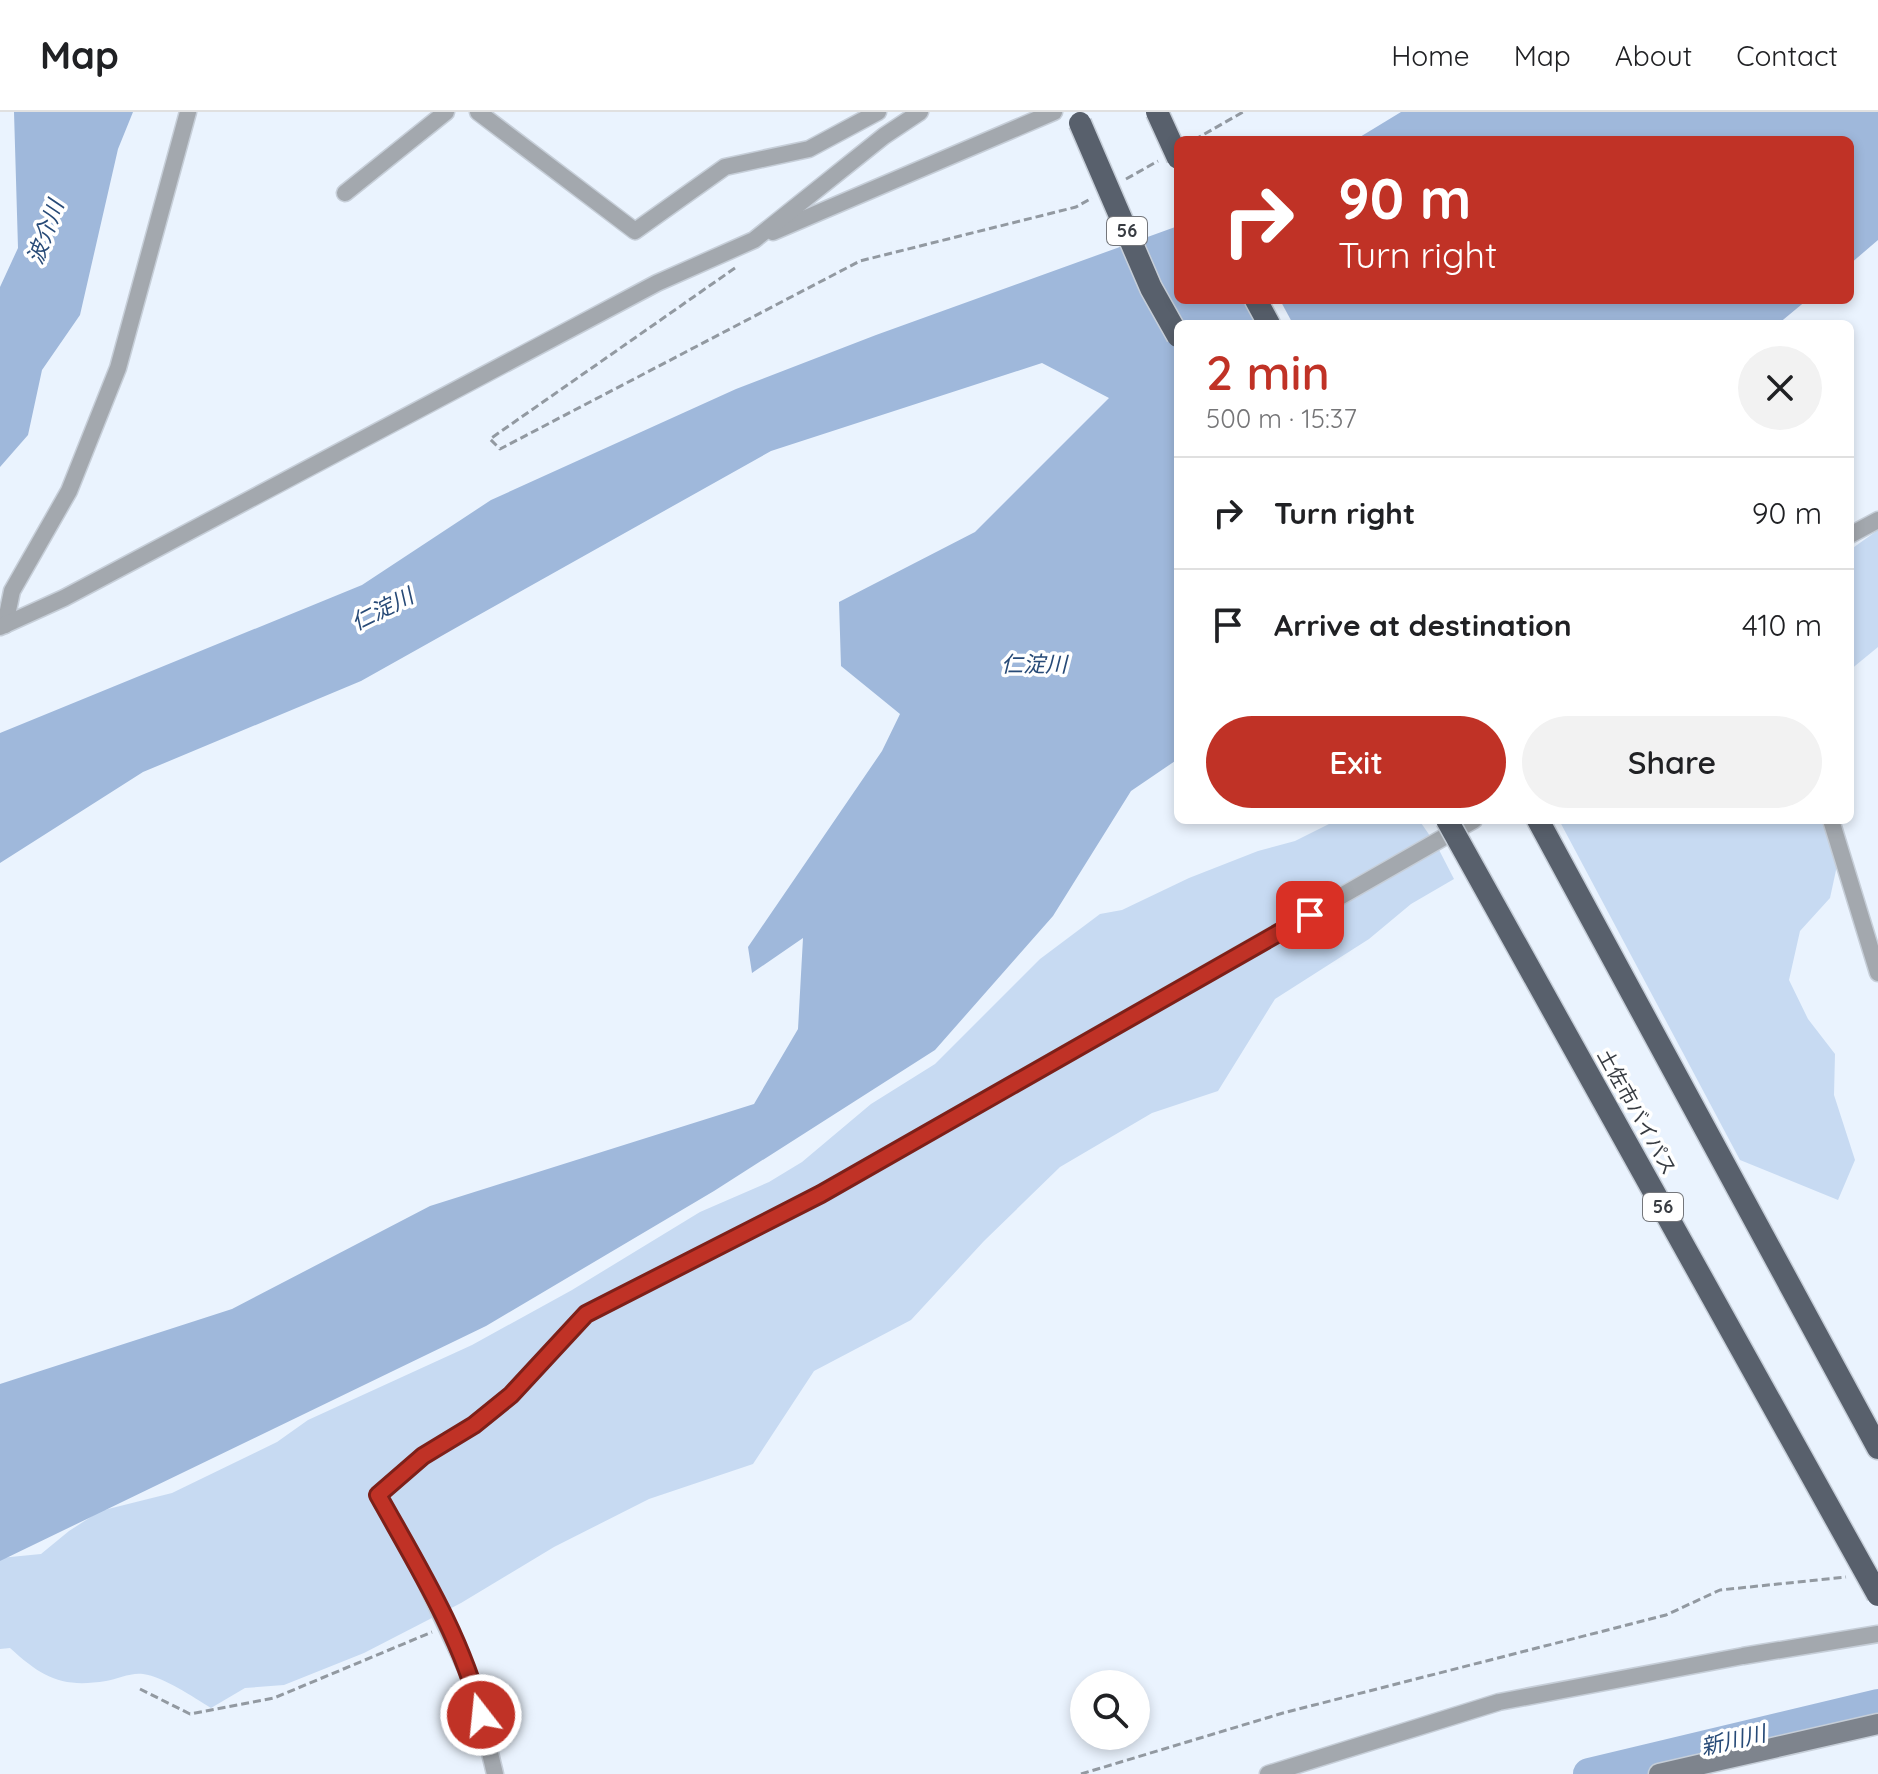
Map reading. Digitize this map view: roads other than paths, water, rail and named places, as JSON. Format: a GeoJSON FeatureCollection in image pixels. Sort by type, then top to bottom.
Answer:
{"type":"FeatureCollection","features":[{"type":"Feature","properties":{"kind":"highway"},"geometry":{"type":"LineString","coordinates":[[1157,112],[1172,157]]}},
{"type":"Feature","properties":{"kind":"highway","name":"56"},"geometry":{"type":"LineString","coordinates":[[1076,116],[1151,288],[1174,329]]}},
{"type":"Feature","properties":{"kind":"highway","name":"土佐市バイパス"},"geometry":{"type":"LineString","coordinates":[[1449,824],[1878,1595]]}},
{"type":"Feature","properties":{"kind":"highway"},"geometry":{"type":"LineString","coordinates":[[1540,824],[1878,1448]]}},
{"type":"Feature","properties":{"kind":"main road"},"geometry":{"type":"LineString","coordinates":[[1659,1774],[1878,1724]]}},
{"type":"Feature","properties":{"kind":"street"},"geometry":{"type":"LineString","coordinates":[[2,626],[12,591],[69,491],[118,368],[188,112]]}},
{"type":"Feature","properties":{"kind":"street"},"geometry":{"type":"LineString","coordinates":[[345,193],[446,112]]}},
{"type":"Feature","properties":{"kind":"street"},"geometry":{"type":"LineString","coordinates":[[478,112],[635,231],[725,167],[809,149],[878,112]]}},
{"type":"Feature","properties":{"kind":"street"},"geometry":{"type":"LineString","coordinates":[[750,242],[884,136],[920,112]]}},
{"type":"Feature","properties":{"kind":"street"},"geometry":{"type":"LineString","coordinates":[[2,626],[64,598],[657,283],[1054,112]]}},
{"type":"Feature","properties":{"kind":"street"},"geometry":{"type":"LineString","coordinates":[[1854,533],[1878,520]]}},
{"type":"Feature","properties":{"kind":"street"},"geometry":{"type":"LineString","coordinates":[[495,1774],[474,1686],[418,1566],[378,1495],[423,1456],[474,1425],[511,1395],[586,1314],[848,1179],[1467,824]]}},
{"type":"Feature","properties":{"kind":"street"},"geometry":{"type":"LineString","coordinates":[[1832,824],[1878,973]]}},
{"type":"Feature","properties":{"kind":"street"},"geometry":{"type":"LineString","coordinates":[[1268,1774],[1499,1702],[1878,1634]]}},
{"type":"Feature","properties":{"kind":"water","name":"波介川"},"geometry":{"type":"Polygon","coordinates":[[[14,112],[133,112],[118,149],[80,315],[42,370],[28,435],[0,467],[0,287],[18,248],[14,112]]]}},
{"type":"Feature","properties":{"kind":"water"},"geometry":{"type":"Polygon","coordinates":[[[1401,112],[1878,112],[1878,240],[1854,261],[1854,136],[1362,136],[1401,112]]]}},
{"type":"Feature","properties":{"kind":"water","name":"仁淀川"},"geometry":{"type":"Polygon","coordinates":[[[1174,227],[1174,304],[1802,304],[1783,320],[1174,320],[1174,762],[1131,791],[1053,916],[935,1050],[714,1191],[486,1326],[0,1561],[0,1384],[232,1309],[430,1206],[754,1104],[798,1029],[803,938],[752,973],[748,947],[882,751],[900,714],[841,666],[839,602],[975,532],[1109,398],[1042,363],[771,451],[361,681],[143,772],[0,863],[0,733],[362,585],[491,500],[736,389],[1174,227]]]}},
{"type":"Feature","properties":{"kind":"waterway","name":"新川川"},"geometry":{"type":"LineString","coordinates":[[1589,1774],[1878,1705]]}}]}
